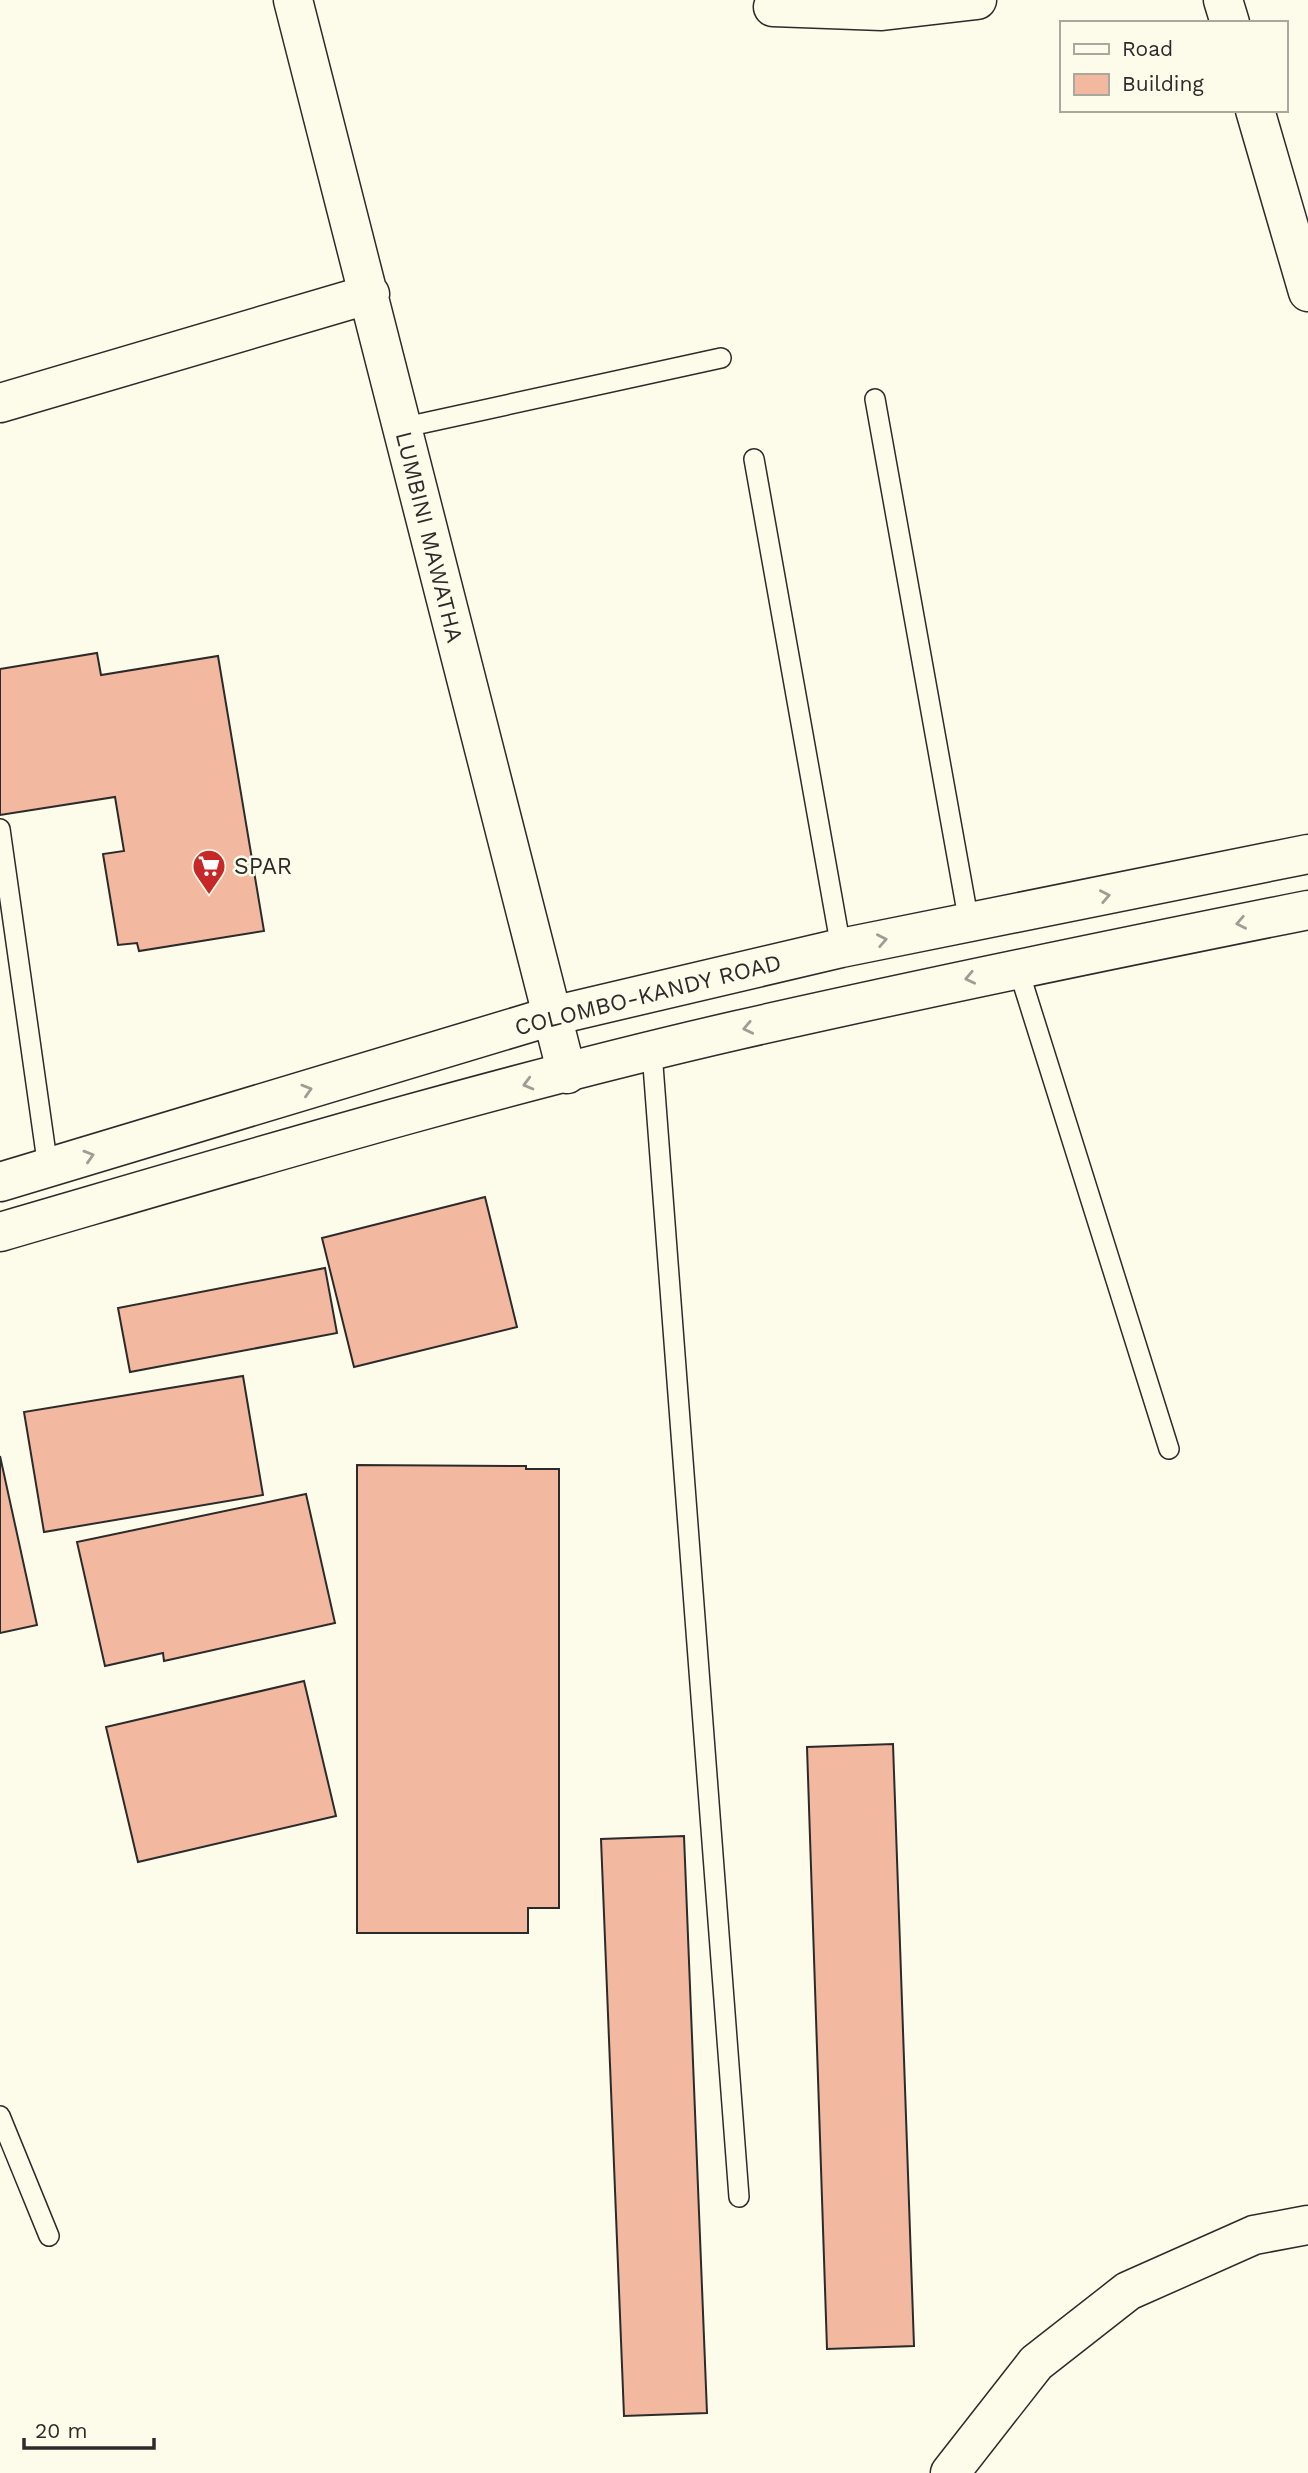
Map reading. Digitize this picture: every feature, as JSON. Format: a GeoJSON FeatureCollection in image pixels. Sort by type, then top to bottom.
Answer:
{"type":"FeatureCollection","features":[{"type":"Feature","properties":{"kind":"main road","name":"LUMBINI MAWATHA"},"geometry":{"type":"LineString","coordinates":[[293,0],[567,1074]]}},
{"type":"Feature","properties":{"kind":"main road"},"geometry":{"type":"LineString","coordinates":[[773,7],[882,10],[977,0]]}},
{"type":"Feature","properties":{"kind":"main road"},"geometry":{"type":"LineString","coordinates":[[1223,0],[1229,21]]}},
{"type":"Feature","properties":{"kind":"main road"},"geometry":{"type":"LineString","coordinates":[[1256,112],[1308,292]]}},
{"type":"Feature","properties":{"kind":"main road"},"geometry":{"type":"LineString","coordinates":[[0,403],[370,294]]}},
{"type":"Feature","properties":{"kind":"main road","name":"COLOMBO-KANDY ROAD"},"geometry":{"type":"LineString","coordinates":[[0,1182],[552,1016],[841,948],[1308,854]]}},
{"type":"Feature","properties":{"kind":"main road"},"geometry":{"type":"LineString","coordinates":[[0,1232],[652,1052],[1018,968],[1308,910]]}},
{"type":"Feature","properties":{"kind":"main road"},"geometry":{"type":"LineString","coordinates":[[955,2471],[1036,2363],[1128,2291],[1254,2235],[1308,2225]]}},
{"type":"Feature","properties":{"kind":"lane"},"geometry":{"type":"LineString","coordinates":[[401,428],[722,358]]}},
{"type":"Feature","properties":{"kind":"lane"},"geometry":{"type":"LineString","coordinates":[[874,399],[969,923]]}},
{"type":"Feature","properties":{"kind":"lane"},"geometry":{"type":"LineString","coordinates":[[754,459],[841,948]]}},
{"type":"Feature","properties":{"kind":"lane"},"geometry":{"type":"LineString","coordinates":[[0,830],[48,1168]]}},
{"type":"Feature","properties":{"kind":"lane"},"geometry":{"type":"LineString","coordinates":[[1018,968],[1169,1449]]}},
{"type":"Feature","properties":{"kind":"lane"},"geometry":{"type":"LineString","coordinates":[[652,1052],[739,2197]]}},
{"type":"Feature","properties":{"kind":"lane"},"geometry":{"type":"LineString","coordinates":[[0,2116],[49,2236]]}},
{"type":"Feature","properties":{"kind":"building"},"geometry":{"type":"Polygon","coordinates":[[[97,653],[101,675],[218,656],[264,931],[139,951],[137,943],[118,945],[103,854],[124,851],[115,797],[0,815],[0,669],[97,653]]]}},
{"type":"Feature","properties":{"kind":"building"},"geometry":{"type":"Polygon","coordinates":[[[485,1197],[517,1327],[354,1367],[322,1238],[485,1197]]]}},
{"type":"Feature","properties":{"kind":"building"},"geometry":{"type":"Polygon","coordinates":[[[325,1268],[337,1333],[130,1372],[118,1308],[325,1268]]]}},
{"type":"Feature","properties":{"kind":"building"},"geometry":{"type":"Polygon","coordinates":[[[243,1376],[263,1495],[44,1532],[24,1412],[243,1376]]]}},
{"type":"Feature","properties":{"kind":"building"},"geometry":{"type":"Polygon","coordinates":[[[0,1456],[37,1625],[0,1633],[0,1456]]]}},
{"type":"Feature","properties":{"kind":"building"},"geometry":{"type":"Polygon","coordinates":[[[357,1465],[526,1466],[526,1469],[559,1469],[559,1908],[528,1908],[528,1933],[357,1933],[357,1465]]]}},
{"type":"Feature","properties":{"kind":"building"},"geometry":{"type":"Polygon","coordinates":[[[306,1494],[335,1623],[164,1661],[163,1653],[105,1666],[77,1542],[306,1494]]]}},
{"type":"Feature","properties":{"kind":"building"},"geometry":{"type":"Polygon","coordinates":[[[304,1681],[336,1816],[138,1862],[106,1727],[304,1681]]]}},
{"type":"Feature","properties":{"kind":"building"},"geometry":{"type":"Polygon","coordinates":[[[893,1744],[914,2346],[827,2349],[807,1747],[893,1744]]]}},
{"type":"Feature","properties":{"kind":"building"},"geometry":{"type":"Polygon","coordinates":[[[684,1836],[707,2413],[624,2416],[601,1839],[684,1836]]]}},
{"type":"Feature","properties":{"kind":"place","name":"SPAR"},"geometry":{"type":"Point","coordinates":[209,896]}}]}
